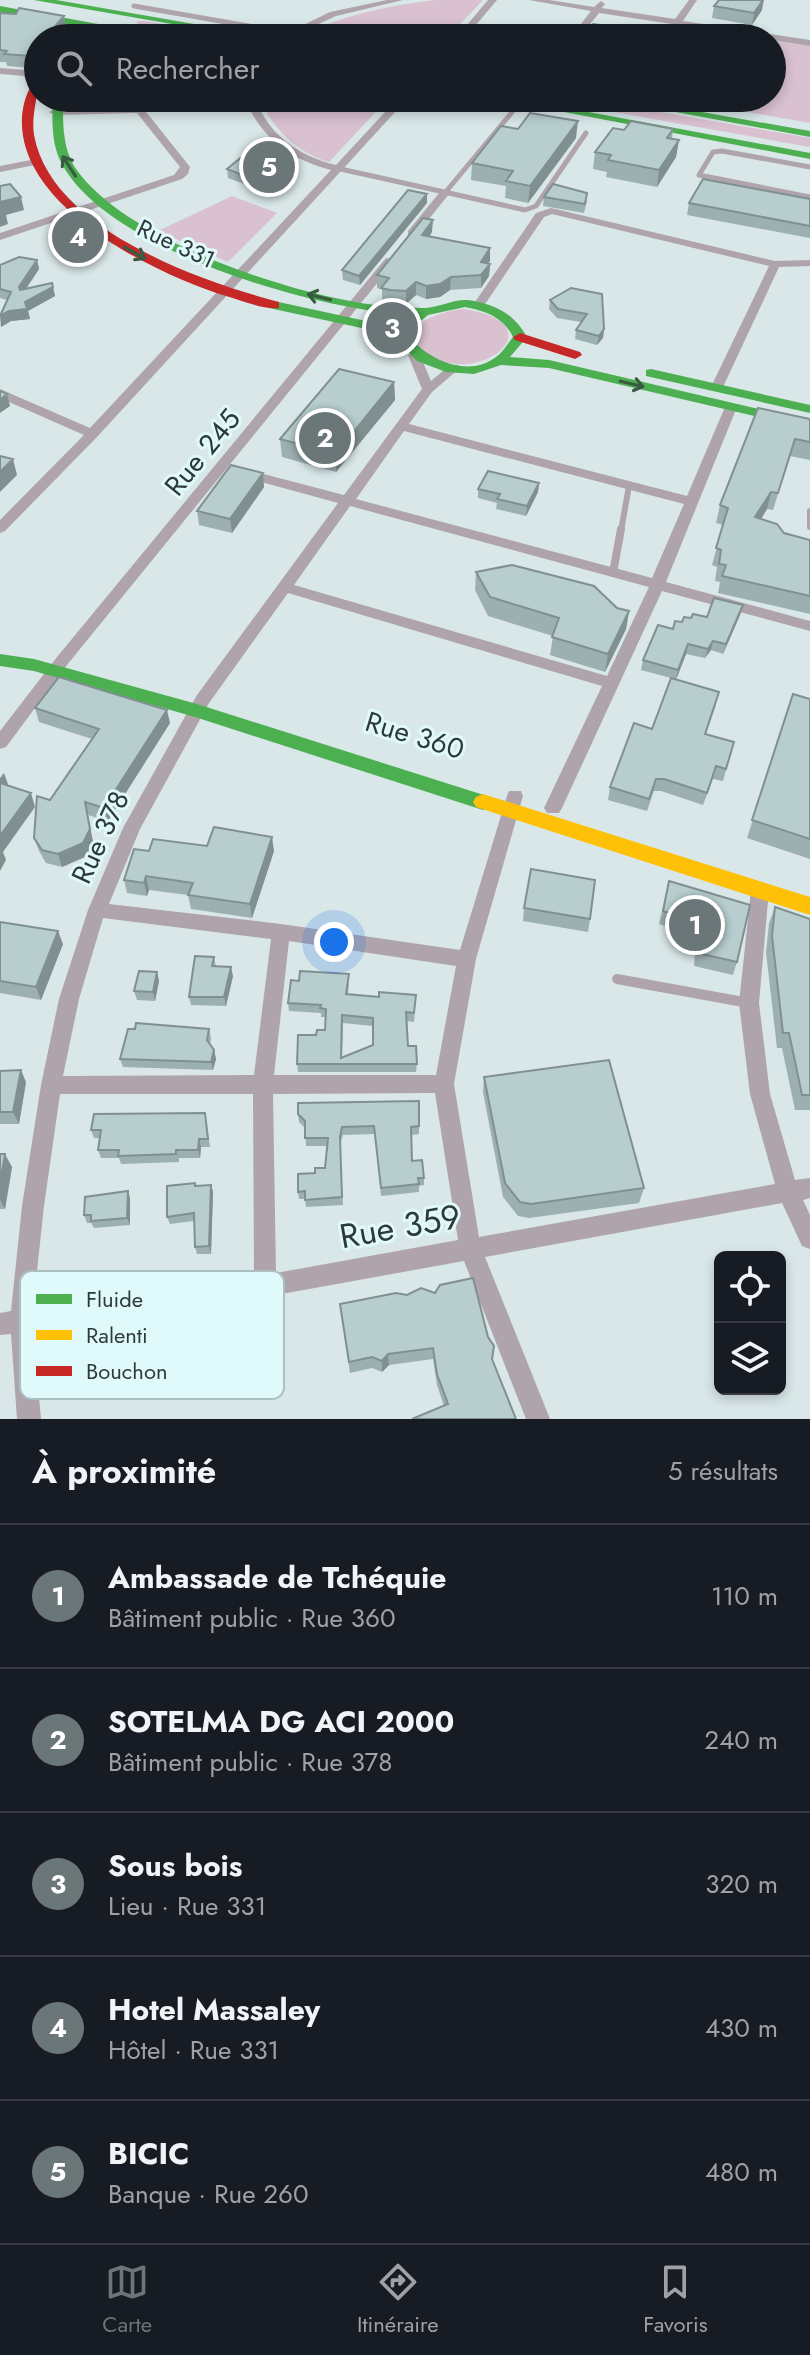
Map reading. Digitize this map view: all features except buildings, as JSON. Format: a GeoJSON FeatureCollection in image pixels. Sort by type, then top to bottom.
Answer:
{"type":"FeatureCollection","features":[{"type":"Feature","properties":{"kind":"street"},"geometry":{"type":"LineString","coordinates":[[39,0],[105,15],[126,24]]}},
{"type":"Feature","properties":{"kind":"street"},"geometry":{"type":"LineString","coordinates":[[311,24],[333,14],[399,0]]}},
{"type":"Feature","properties":{"kind":"street"},"geometry":{"type":"LineString","coordinates":[[472,24],[493,0]]}},
{"type":"Feature","properties":{"kind":"street"},"geometry":{"type":"LineString","coordinates":[[533,0],[690,24]]}},
{"type":"Feature","properties":{"kind":"street"},"geometry":{"type":"LineString","coordinates":[[586,24],[605,0]]}},
{"type":"Feature","properties":{"kind":"street"},"geometry":{"type":"LineString","coordinates":[[677,22],[693,0]]}},
{"type":"Feature","properties":{"kind":"street"},"geometry":{"type":"LineString","coordinates":[[0,9],[105,15],[170,24]]}},
{"type":"Feature","properties":{"kind":"street"},"geometry":{"type":"LineString","coordinates":[[786,39],[810,43]]}},
{"type":"Feature","properties":{"kind":"street"},"geometry":{"type":"LineString","coordinates":[[0,71],[24,73]]}},
{"type":"Feature","properties":{"kind":"street","name":"Rue 331"},"geometry":{"type":"LineString","coordinates":[[28,112],[30,143],[36,162],[64,200],[101,234],[151,262],[221,291],[348,313],[423,311]]}},
{"type":"Feature","properties":{"kind":"street","name":"Rue 331"},"geometry":{"type":"LineString","coordinates":[[57,112],[61,153],[74,175],[102,203],[139,231],[237,274],[348,313],[384,329],[409,348]]}},
{"type":"Feature","properties":{"kind":"street"},"geometry":{"type":"LineString","coordinates":[[0,237],[178,177],[185,167],[142,112]]}},
{"type":"Feature","properties":{"kind":"street"},"geometry":{"type":"LineString","coordinates":[[254,112],[268,131],[291,151],[331,173]]}},
{"type":"Feature","properties":{"kind":"street"},"geometry":{"type":"LineString","coordinates":[[0,528],[92,434],[390,112]]}},
{"type":"Feature","properties":{"kind":"street"},"geometry":{"type":"LineString","coordinates":[[560,112],[768,154],[810,156]]}},
{"type":"Feature","properties":{"kind":"street"},"geometry":{"type":"LineString","coordinates":[[689,112],[810,134]]}},
{"type":"Feature","properties":{"kind":"street"},"geometry":{"type":"LineString","coordinates":[[0,169],[36,162]]}},
{"type":"Feature","properties":{"kind":"street","name":"Rue 245"},"geometry":{"type":"LineString","coordinates":[[0,743],[58,666],[444,194]]}},
{"type":"Feature","properties":{"kind":"street"},"geometry":{"type":"LineString","coordinates":[[479,305],[540,215],[546,212],[775,264],[810,263]]}},
{"type":"Feature","properties":{"kind":"street"},"geometry":{"type":"LineString","coordinates":[[717,387],[775,264]]}},
{"type":"Feature","properties":{"kind":"street"},"geometry":{"type":"LineString","coordinates":[[428,389],[409,348],[406,324],[423,311],[449,304],[479,305],[509,318],[517,327],[520,337],[518,346],[501,361]]}},
{"type":"Feature","properties":{"kind":"street"},"geometry":{"type":"LineString","coordinates":[[520,337],[552,350],[810,409]]}},
{"type":"Feature","properties":{"kind":"street"},"geometry":{"type":"LineString","coordinates":[[409,348],[425,361],[454,368],[479,367],[501,361],[549,364],[810,425]]}},
{"type":"Feature","properties":{"kind":"street","name":"Rue 378"},"geometry":{"type":"LineString","coordinates":[[21,1271],[51,1085],[69,999],[97,910],[132,828],[200,705],[428,389],[454,368]]}},
{"type":"Feature","properties":{"kind":"street"},"geometry":{"type":"LineString","coordinates":[[0,393],[92,434]]}},
{"type":"Feature","properties":{"kind":"street"},"geometry":{"type":"LineString","coordinates":[[553,808],[657,585],[731,407]]}},
{"type":"Feature","properties":{"kind":"street"},"geometry":{"type":"LineString","coordinates":[[401,426],[692,502]]}},
{"type":"Feature","properties":{"kind":"street"},"geometry":{"type":"LineString","coordinates":[[221,467],[810,626]]}},
{"type":"Feature","properties":{"kind":"street"},"geometry":{"type":"LineString","coordinates":[[284,587],[611,683]]}},
{"type":"Feature","properties":{"kind":"street","name":"Rue 360"},"geometry":{"type":"LineString","coordinates":[[0,647],[200,705],[512,802],[553,808],[810,890]]}},
{"type":"Feature","properties":{"kind":"street"},"geometry":{"type":"LineString","coordinates":[[0,660],[58,666]]}},
{"type":"Feature","properties":{"kind":"street"},"geometry":{"type":"LineString","coordinates":[[538,1419],[470,1248],[444,1084],[467,959],[512,802],[810,906]]}},
{"type":"Feature","properties":{"kind":"street"},"geometry":{"type":"LineString","coordinates":[[760,890],[749,1003],[760,1094],[799,1190],[810,1238]]}},
{"type":"Feature","properties":{"kind":"street"},"geometry":{"type":"LineString","coordinates":[[97,910],[467,959]]}},
{"type":"Feature","properties":{"kind":"street"},"geometry":{"type":"LineString","coordinates":[[265,1271],[263,1085],[281,932]]}},
{"type":"Feature","properties":{"kind":"street"},"geometry":{"type":"LineString","coordinates":[[51,1085],[444,1084]]}},
{"type":"Feature","properties":{"kind":"street","name":"Rue 359"},"geometry":{"type":"LineString","coordinates":[[284,1282],[799,1190]]}},
{"type":"Feature","properties":{"kind":"street","name":"Rue 378"},"geometry":{"type":"LineString","coordinates":[[20,1275],[11,1322],[20,1370]]}},
{"type":"Feature","properties":{"kind":"street","name":"Rue 378"},"geometry":{"type":"LineString","coordinates":[[25,1399],[29,1419]]}},
{"type":"Feature","properties":{"kind":"lane"},"geometry":{"type":"LineString","coordinates":[[105,15],[182,24]]}},
{"type":"Feature","properties":{"kind":"lane"},"geometry":{"type":"LineString","coordinates":[[444,194],[513,112]]}},
{"type":"Feature","properties":{"kind":"lane"},"geometry":{"type":"LineString","coordinates":[[331,173],[532,208],[586,133]]}},
{"type":"Feature","properties":{"kind":"lane"},"geometry":{"type":"LineString","coordinates":[[810,167],[768,154],[716,151],[699,175],[810,197]]}},
{"type":"Feature","properties":{"kind":"lane"},"geometry":{"type":"LineString","coordinates":[[613,573],[629,486]]}},
{"type":"Feature","properties":{"kind":"lane"},"geometry":{"type":"LineString","coordinates":[[810,511],[810,527]]}},
{"type":"Feature","properties":{"kind":"lane"},"geometry":{"type":"LineString","coordinates":[[617,979],[749,1003]]}},
{"type":"Feature","properties":{"kind":"shaded area"},"geometry":{"type":"Polygon","coordinates":[[[436,0],[483,0],[460,24],[327,24],[399,5],[436,0]]]}},
{"type":"Feature","properties":{"kind":"shaded area"},"geometry":{"type":"Polygon","coordinates":[[[138,21],[146,21],[163,24],[137,24],[138,21]]]}},
{"type":"Feature","properties":{"kind":"shaded area"},"geometry":{"type":"Polygon","coordinates":[[[786,42],[810,46],[810,123],[748,112],[786,112],[786,42]]]}},
{"type":"Feature","properties":{"kind":"shaded area"},"geometry":{"type":"Polygon","coordinates":[[[267,112],[376,112],[329,162],[296,146],[267,112]]]}},
{"type":"Feature","properties":{"kind":"shaded area"},"geometry":{"type":"Polygon","coordinates":[[[614,112],[660,112],[810,138],[810,147],[614,112]]]}},
{"type":"Feature","properties":{"kind":"shaded area"},"geometry":{"type":"Polygon","coordinates":[[[232,196],[277,213],[228,262],[158,231],[232,196]]]}},
{"type":"Feature","properties":{"kind":"shaded area"},"geometry":{"type":"Polygon","coordinates":[[[463,309],[491,316],[505,326],[508,338],[502,349],[470,364],[449,363],[427,355],[416,346],[412,338],[414,330],[421,323],[463,309]]]}},
{"type":"Feature","properties":{"kind":"traffic: fast"},"geometry":{"type":"LineString","coordinates":[[39,0],[185,24]]}},
{"type":"Feature","properties":{"kind":"traffic: fast"},"geometry":{"type":"LineString","coordinates":[[0,9],[82,24]]}},
{"type":"Feature","properties":{"kind":"traffic: fast"},"geometry":{"type":"LineString","coordinates":[[58,112],[59,138],[74,174],[102,202],[140,228],[185,252],[287,290],[384,310],[423,311]]}},
{"type":"Feature","properties":{"kind":"traffic: fast"},"geometry":{"type":"LineString","coordinates":[[572,112],[810,156]]}},
{"type":"Feature","properties":{"kind":"traffic: fast"},"geometry":{"type":"LineString","coordinates":[[685,112],[810,134]]}},
{"type":"Feature","properties":{"kind":"traffic: fast"},"geometry":{"type":"LineString","coordinates":[[465,303],[498,312],[516,329],[520,337],[500,361],[474,370],[446,368],[422,358],[407,343],[406,327],[423,312],[465,303]]}},
{"type":"Feature","properties":{"kind":"traffic: fast"},"geometry":{"type":"LineString","coordinates":[[274,305],[384,329],[404,341]]}},
{"type":"Feature","properties":{"kind":"traffic: fast"},"geometry":{"type":"LineString","coordinates":[[501,361],[549,364],[810,425]]}},
{"type":"Feature","properties":{"kind":"traffic: fast"},"geometry":{"type":"LineString","coordinates":[[651,373],[810,409]]}},
{"type":"Feature","properties":{"kind":"traffic: fast"},"geometry":{"type":"LineString","coordinates":[[0,660],[34,665],[197,711],[483,802]]}},
{"type":"Feature","properties":{"kind":"traffic: slow"},"geometry":{"type":"LineString","coordinates":[[483,802],[810,906]]}},
{"type":"Feature","properties":{"kind":"traffic: jam"},"geometry":{"type":"LineString","coordinates":[[28,112],[31,146],[47,176],[83,216],[107,235],[132,252],[186,278],[274,305]]}},
{"type":"Feature","properties":{"kind":"traffic: jam"},"geometry":{"type":"LineString","coordinates":[[520,337],[575,355]]}},
{"type":"Feature","properties":{"kind":"place","name":"BICIC"},"geometry":{"type":"Point","coordinates":[269,167]}},
{"type":"Feature","properties":{"kind":"place","name":"Hotel Massaley"},"geometry":{"type":"Point","coordinates":[78,237]}},
{"type":"Feature","properties":{"kind":"place","name":"Sous bois"},"geometry":{"type":"Point","coordinates":[392,328]}},
{"type":"Feature","properties":{"kind":"place","name":"SOTELMA DG ACI 2000"},"geometry":{"type":"Point","coordinates":[325,438]}},
{"type":"Feature","properties":{"kind":"place","name":"Ambassade de Tchéquie"},"geometry":{"type":"Point","coordinates":[695,925]}}]}
